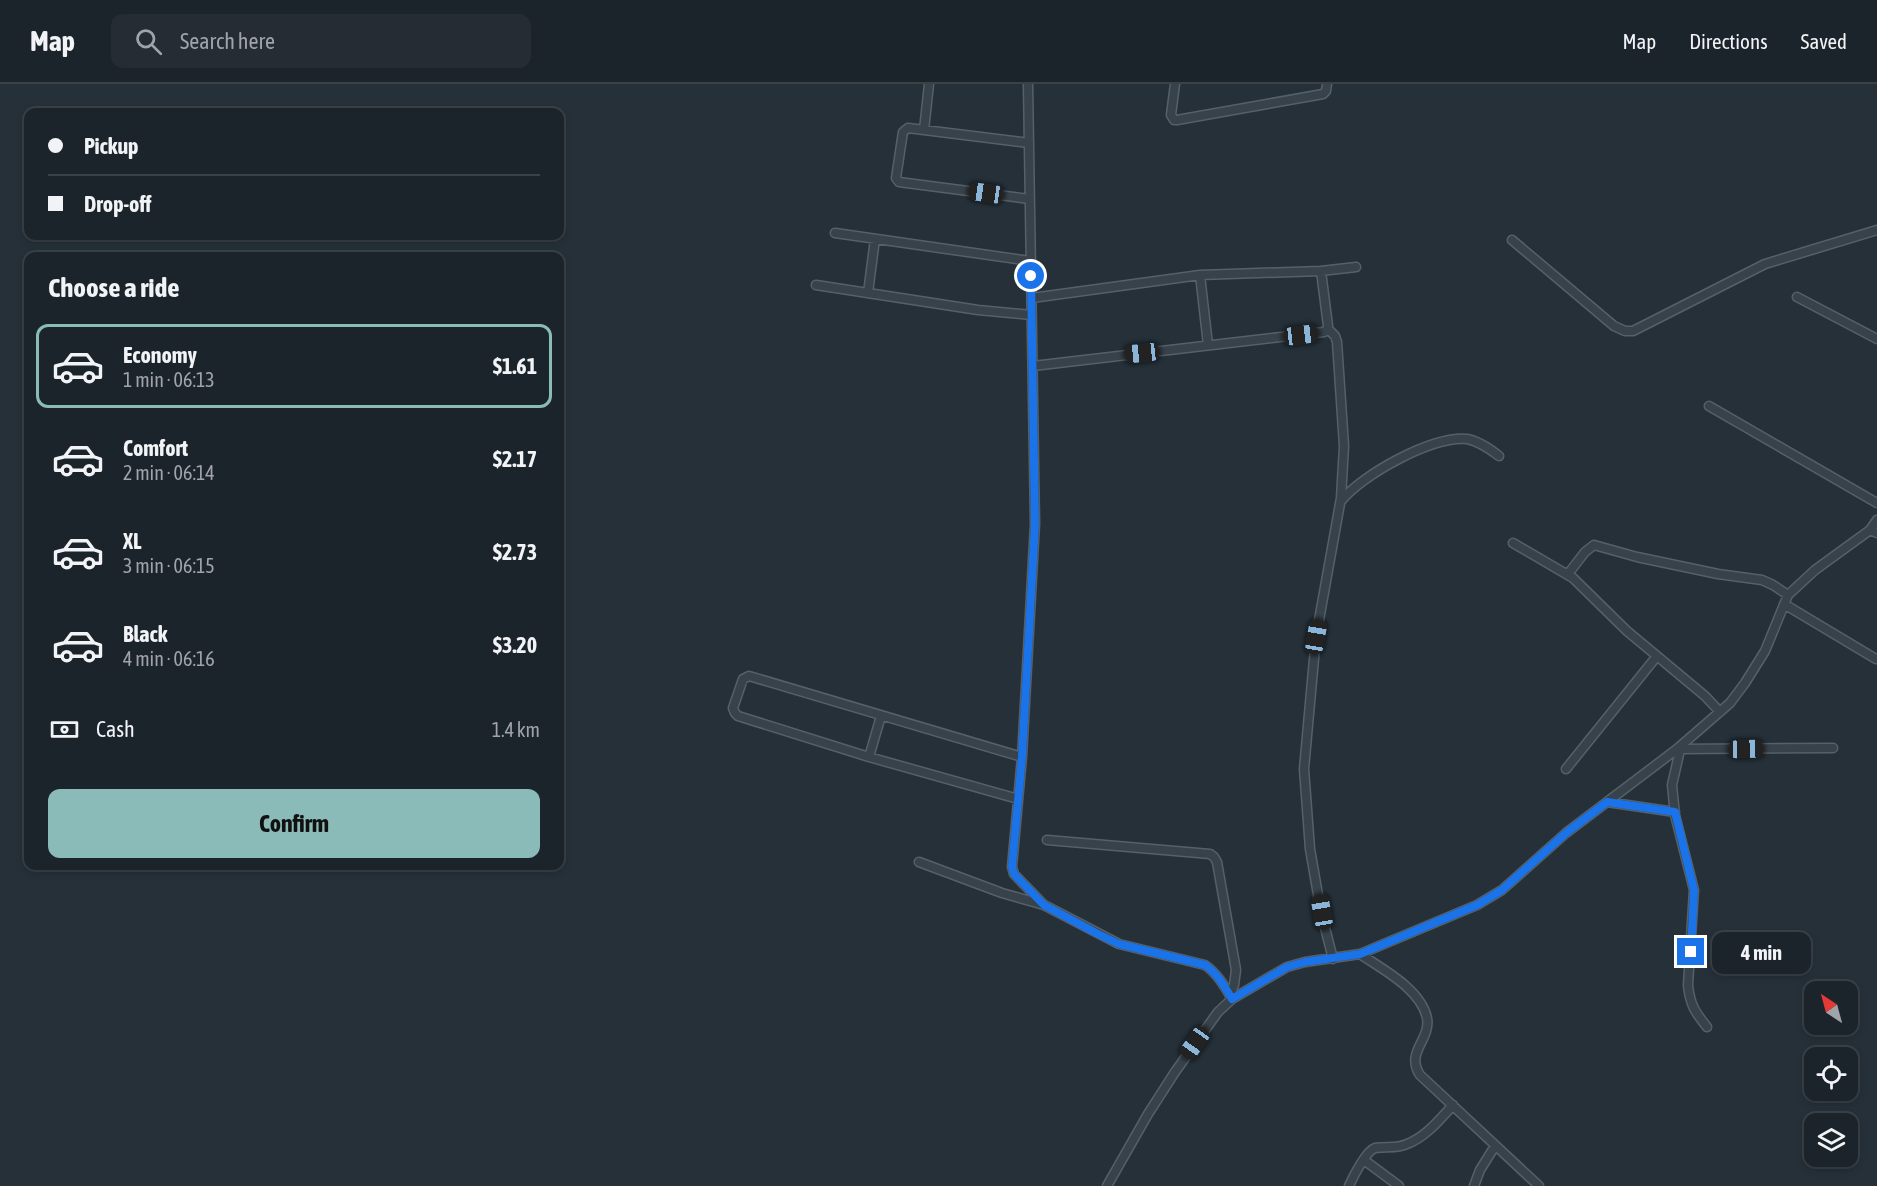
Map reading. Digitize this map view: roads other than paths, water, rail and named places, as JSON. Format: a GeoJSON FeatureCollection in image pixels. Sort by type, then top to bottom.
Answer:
{"type":"FeatureCollection","features":[{"type":"Feature","properties":{"kind":"street"},"geometry":{"type":"LineString","coordinates":[[924,130],[929,84]]}},
{"type":"Feature","properties":{"kind":"street"},"geometry":{"type":"LineString","coordinates":[[1017,84],[1028,85],[1035,524],[1022,757],[1012,870],[1026,888],[1044,905]]}},
{"type":"Feature","properties":{"kind":"street"},"geometry":{"type":"LineString","coordinates":[[1175,84],[1171,115],[1174,120],[1323,94],[1327,84]]}},
{"type":"Feature","properties":{"kind":"street"},"geometry":{"type":"LineString","coordinates":[[1029,143],[908,128],[903,132],[896,175],[897,180],[1029,199]]}},
{"type":"Feature","properties":{"kind":"street"},"geometry":{"type":"LineString","coordinates":[[1512,240],[1614,326],[1625,331],[1633,331],[1765,264],[1877,231]]}},
{"type":"Feature","properties":{"kind":"street"},"geometry":{"type":"LineString","coordinates":[[835,233],[1030,261]]}},
{"type":"Feature","properties":{"kind":"street"},"geometry":{"type":"LineString","coordinates":[[868,293],[875,239]]}},
{"type":"Feature","properties":{"kind":"street"},"geometry":{"type":"LineString","coordinates":[[1032,298],[1200,275],[1321,271],[1356,267]]}},
{"type":"Feature","properties":{"kind":"street"},"geometry":{"type":"LineString","coordinates":[[1321,271],[1328,328],[1337,342],[1344,446],[1339,504],[1316,637],[1304,768],[1310,849],[1333,959]]}},
{"type":"Feature","properties":{"kind":"street"},"geometry":{"type":"LineString","coordinates":[[1200,275],[1208,345]]}},
{"type":"Feature","properties":{"kind":"street"},"geometry":{"type":"LineString","coordinates":[[816,285],[978,310],[1031,315]]}},
{"type":"Feature","properties":{"kind":"street"},"geometry":{"type":"LineString","coordinates":[[1797,297],[1877,339]]}},
{"type":"Feature","properties":{"kind":"street"},"geometry":{"type":"LineString","coordinates":[[1033,366],[1324,332],[1328,328]]}},
{"type":"Feature","properties":{"kind":"street"},"geometry":{"type":"LineString","coordinates":[[1709,406],[1877,503]]}},
{"type":"Feature","properties":{"kind":"street"},"geometry":{"type":"LineString","coordinates":[[1339,504],[1350,491],[1372,474],[1398,460],[1450,440],[1469,440],[1486,446],[1499,456]]}},
{"type":"Feature","properties":{"kind":"street"},"geometry":{"type":"LineString","coordinates":[[1107,1186],[1175,1072],[1231,997],[1287,967],[1360,954],[1477,905],[1502,890],[1566,833],[1678,749],[1730,703],[1765,651],[1788,595],[1815,570],[1874,532],[1877,520]]}},
{"type":"Feature","properties":{"kind":"street"},"geometry":{"type":"LineString","coordinates":[[1513,543],[1568,574],[1627,631],[1705,696],[1720,712]]}},
{"type":"Feature","properties":{"kind":"street"},"geometry":{"type":"LineString","coordinates":[[1568,574],[1585,552],[1594,545],[1637,557],[1718,574],[1762,580],[1788,595]]}},
{"type":"Feature","properties":{"kind":"street"},"geometry":{"type":"LineString","coordinates":[[1784,604],[1876,659]]}},
{"type":"Feature","properties":{"kind":"street"},"geometry":{"type":"LineString","coordinates":[[1566,769],[1657,656]]}},
{"type":"Feature","properties":{"kind":"street"},"geometry":{"type":"LineString","coordinates":[[1018,799],[869,757],[738,716],[733,708],[742,679],[748,676],[1022,757]]}},
{"type":"Feature","properties":{"kind":"street"},"geometry":{"type":"LineString","coordinates":[[869,757],[880,716]]}},
{"type":"Feature","properties":{"kind":"street"},"geometry":{"type":"LineString","coordinates":[[1678,749],[1833,748]]}},
{"type":"Feature","properties":{"kind":"street"},"geometry":{"type":"LineString","coordinates":[[1678,749],[1672,785],[1675,812],[1694,890],[1689,998],[1693,1009],[1707,1027]]}},
{"type":"Feature","properties":{"kind":"street"},"geometry":{"type":"LineString","coordinates":[[1607,802],[1675,812]]}},
{"type":"Feature","properties":{"kind":"street"},"geometry":{"type":"LineString","coordinates":[[1047,840],[1210,854],[1214,857],[1217,862],[1236,970],[1231,997]]}},
{"type":"Feature","properties":{"kind":"street"},"geometry":{"type":"LineString","coordinates":[[919,862],[1002,893],[1044,905],[1119,944],[1205,965],[1211,969],[1231,997]]}},
{"type":"Feature","properties":{"kind":"street"},"geometry":{"type":"LineString","coordinates":[[1360,954],[1405,984],[1423,1009],[1427,1018],[1426,1030],[1415,1057],[1415,1067],[1420,1075],[1539,1186]]}},
{"type":"Feature","properties":{"kind":"street"},"geometry":{"type":"LineString","coordinates":[[1349,1186],[1373,1149],[1402,1146],[1417,1139],[1438,1122],[1453,1105]]}},
{"type":"Feature","properties":{"kind":"street"},"geometry":{"type":"LineString","coordinates":[[1474,1186],[1480,1170],[1495,1146]]}},
{"type":"Feature","properties":{"kind":"street"},"geometry":{"type":"LineString","coordinates":[[1364,1160],[1399,1186]]}}]}
